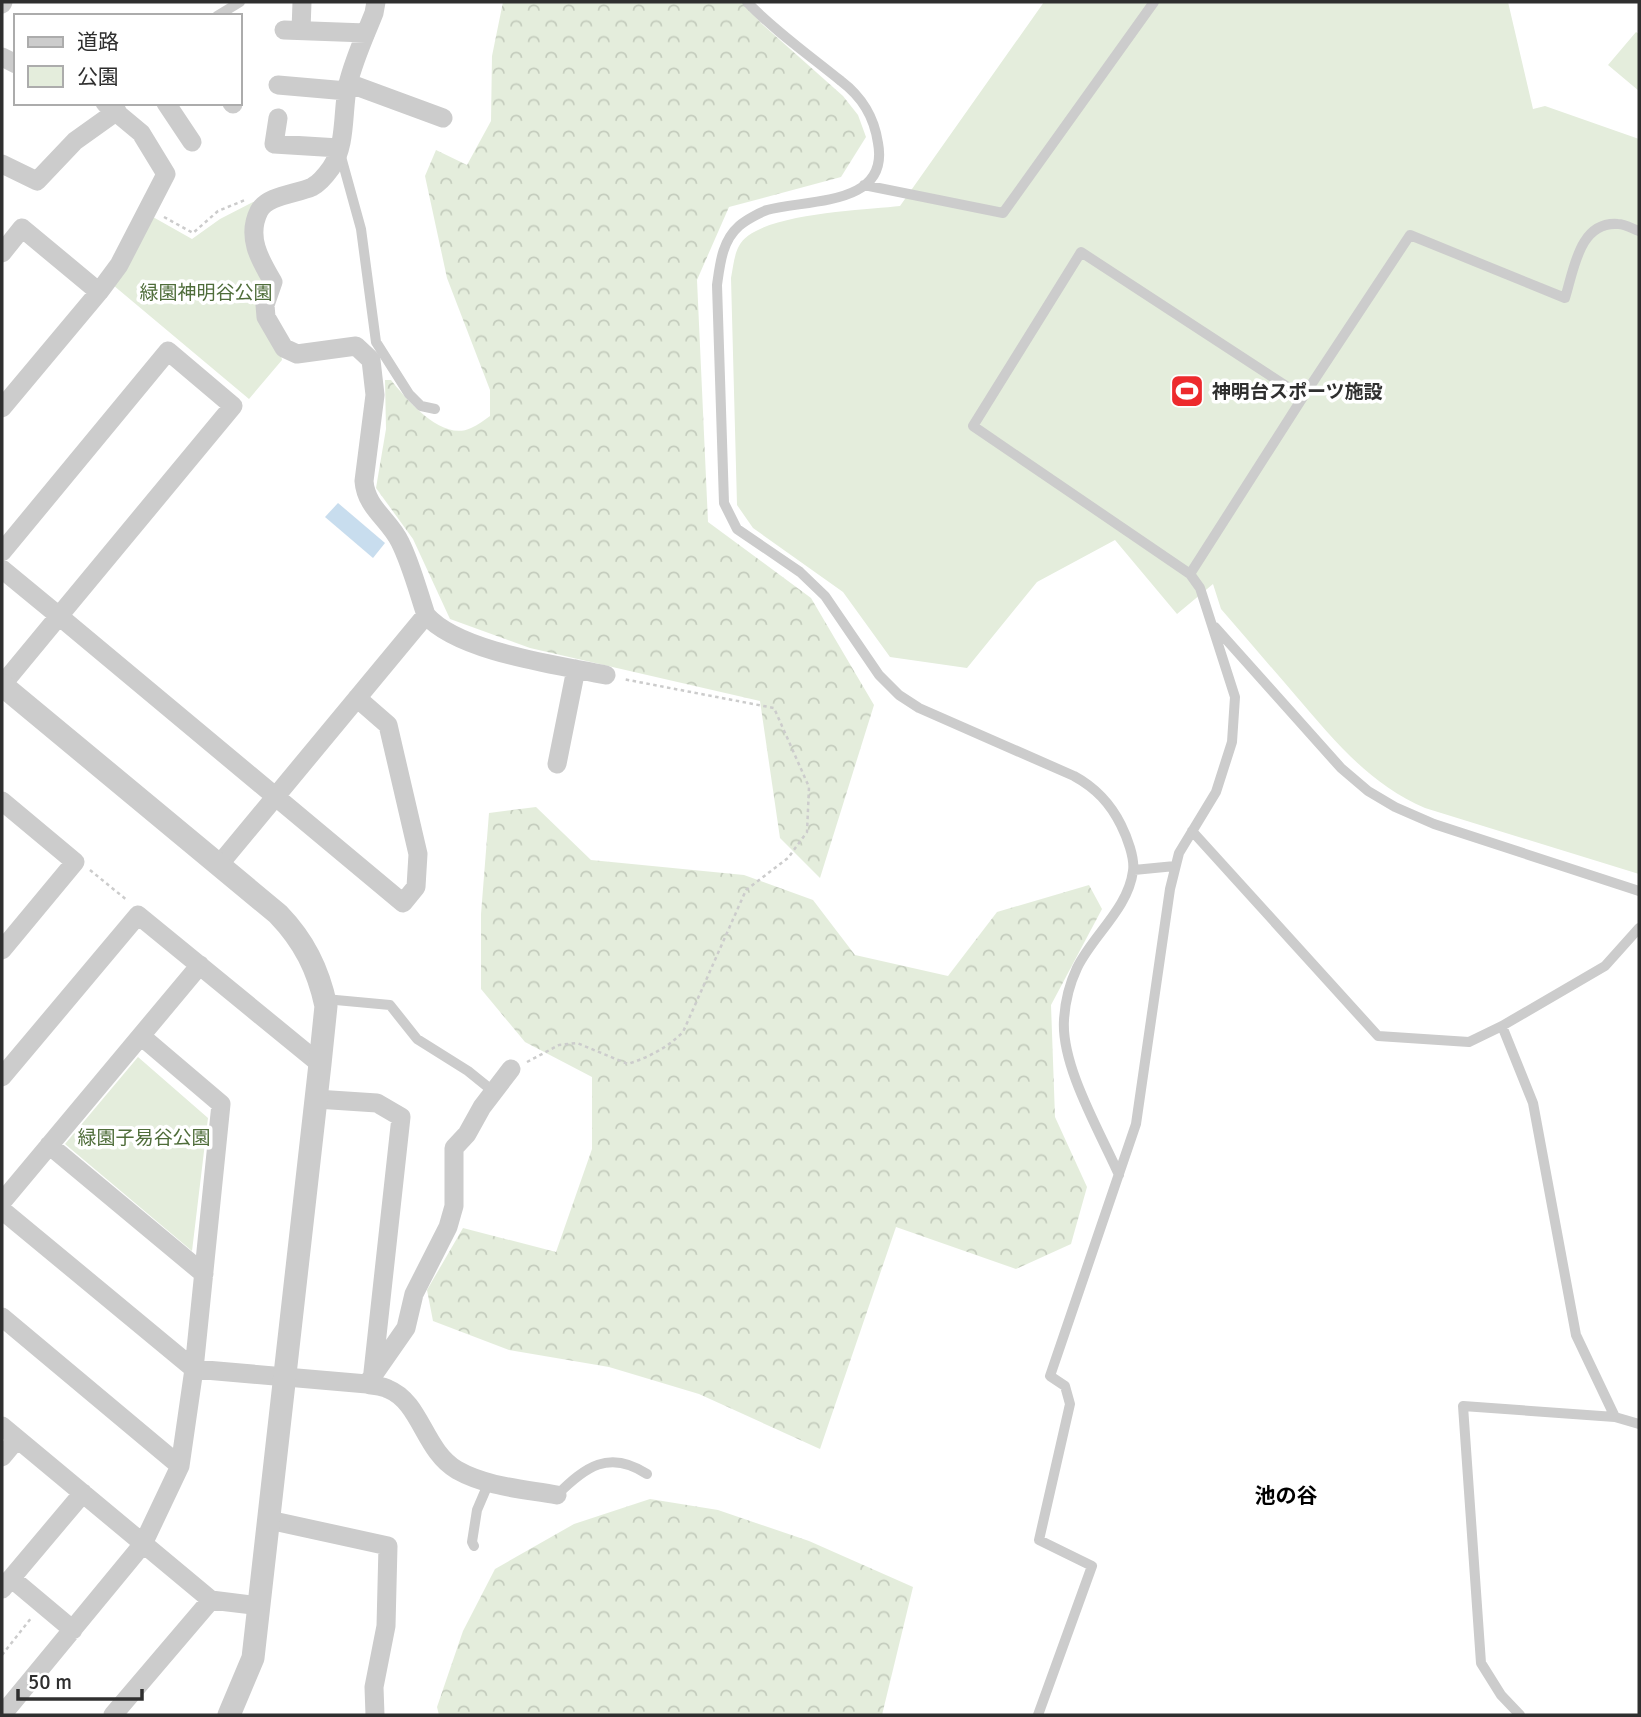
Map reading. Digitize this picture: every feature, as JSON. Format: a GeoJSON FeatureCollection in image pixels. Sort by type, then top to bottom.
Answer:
{"type":"FeatureCollection","features":[{"type":"Feature","properties":{"kind":"street"},"geometry":{"type":"LineString","coordinates":[[302,2],[293,30],[366,33]]}},
{"type":"Feature","properties":{"kind":"street"},"geometry":{"type":"LineString","coordinates":[[376,2],[348,87],[339,148],[332,166],[313,187],[270,201],[260,208],[254,241],[257,255],[273,282],[265,304],[266,317],[284,348],[297,354],[356,346],[371,360],[376,395],[364,481],[365,492],[370,505],[400,540],[426,615],[433,623],[453,636],[512,655],[606,675]]}},
{"type":"Feature","properties":{"kind":"street"},"geometry":{"type":"LineString","coordinates":[[278,85],[348,87],[443,118]]}},
{"type":"Feature","properties":{"kind":"street"},"geometry":{"type":"LineString","coordinates":[[167,105],[192,142]]}},
{"type":"Feature","properties":{"kind":"street"},"geometry":{"type":"LineString","coordinates":[[2,164],[37,181],[75,141],[114,107],[141,133],[166,174],[119,265],[2,408]]}},
{"type":"Feature","properties":{"kind":"street"},"geometry":{"type":"LineString","coordinates":[[278,118],[274,144],[339,148]]}},
{"type":"Feature","properties":{"kind":"street"},"geometry":{"type":"LineString","coordinates":[[2,253],[22,228],[99,292]]}},
{"type":"Feature","properties":{"kind":"street"},"geometry":{"type":"LineString","coordinates":[[2,552],[168,351],[233,406],[2,685],[278,914],[295,931],[311,957],[326,1006],[253,1658],[229,1715]]}},
{"type":"Feature","properties":{"kind":"street"},"geometry":{"type":"LineString","coordinates":[[2,569],[403,903],[416,887],[418,854],[388,725],[357,698]]}},
{"type":"Feature","properties":{"kind":"street"},"geometry":{"type":"LineString","coordinates":[[218,866],[426,615]]}},
{"type":"Feature","properties":{"kind":"street"},"geometry":{"type":"LineString","coordinates":[[556,764],[576,669]]}},
{"type":"Feature","properties":{"kind":"street"},"geometry":{"type":"LineString","coordinates":[[2,950],[75,862],[5,811]]}},
{"type":"Feature","properties":{"kind":"street"},"geometry":{"type":"LineString","coordinates":[[2,1077],[138,915],[320,1064]]}},
{"type":"Feature","properties":{"kind":"street"},"geometry":{"type":"LineString","coordinates":[[2,1202],[200,965]]}},
{"type":"Feature","properties":{"kind":"street"},"geometry":{"type":"LineString","coordinates":[[5,1714],[143,1544],[180,1466],[194,1368],[221,1104],[141,1036]]}},
{"type":"Feature","properties":{"kind":"street"},"geometry":{"type":"LineString","coordinates":[[370,1380],[406,1328],[414,1294],[448,1227],[454,1206],[454,1148],[467,1134],[511,1069]]}},
{"type":"Feature","properties":{"kind":"street"},"geometry":{"type":"LineString","coordinates":[[316,1099],[377,1103],[401,1117],[370,1380]]}},
{"type":"Feature","properties":{"kind":"street"},"geometry":{"type":"LineString","coordinates":[[49,1146],[204,1274]]}},
{"type":"Feature","properties":{"kind":"street"},"geometry":{"type":"LineString","coordinates":[[2,1210],[194,1368],[286,1378],[370,1380],[401,1396],[412,1408],[427,1438],[456,1469],[489,1482],[557,1495]]}},
{"type":"Feature","properties":{"kind":"street"},"geometry":{"type":"LineString","coordinates":[[2,1317],[180,1466]]}},
{"type":"Feature","properties":{"kind":"street"},"geometry":{"type":"LineString","coordinates":[[2,1457],[9,1432],[211,1600],[260,1606]]}},
{"type":"Feature","properties":{"kind":"street"},"geometry":{"type":"LineString","coordinates":[[73,1630],[7,1583],[83,1493]]}},
{"type":"Feature","properties":{"kind":"street"},"geometry":{"type":"LineString","coordinates":[[269,1520],[388,1546],[386,1626],[374,1687],[375,1715]]}},
{"type":"Feature","properties":{"kind":"street"},"geometry":{"type":"LineString","coordinates":[[113,1715],[211,1600]]}},
{"type":"Feature","properties":{"kind":"lane"},"geometry":{"type":"LineString","coordinates":[[220,14],[240,2]]}},
{"type":"Feature","properties":{"kind":"lane"},"geometry":{"type":"LineString","coordinates":[[747,2],[764,20],[851,89],[866,107],[876,127],[881,155],[872,178],[849,196],[765,211],[738,227],[723,251],[717,285],[724,503],[737,529],[800,572],[825,596],[879,674],[898,695],[919,708],[1074,776],[1094,788],[1114,810],[1126,835],[1134,870],[1124,899],[1077,967],[1066,996],[1064,1024],[1069,1064],[1119,1175]]}},
{"type":"Feature","properties":{"kind":"lane"},"geometry":{"type":"LineString","coordinates":[[864,185],[1003,213],[1154,2]]}},
{"type":"Feature","properties":{"kind":"lane"},"geometry":{"type":"LineString","coordinates":[[339,148],[361,229],[376,342],[409,394],[421,405],[435,409]]}},
{"type":"Feature","properties":{"kind":"lane"},"geometry":{"type":"LineString","coordinates":[[1190,574],[1410,235],[1565,298],[1584,240],[1597,228],[1618,224],[1639,231]]}},
{"type":"Feature","properties":{"kind":"lane"},"geometry":{"type":"LineString","coordinates":[[1038,1715],[1092,1566],[1039,1540],[1070,1404],[1065,1386],[1050,1376],[1136,1124],[1175,866],[1179,853],[1216,792],[1232,742],[1235,697],[1200,588],[1190,574],[973,426],[1081,252],[1303,397]]}},
{"type":"Feature","properties":{"kind":"lane"},"geometry":{"type":"LineString","coordinates":[[1213,624],[1342,768],[1368,791],[1395,807],[1434,824],[1639,891]]}},
{"type":"Feature","properties":{"kind":"lane"},"geometry":{"type":"LineString","coordinates":[[1192,831],[1378,1036],[1469,1042],[1502,1026],[1605,965],[1639,928]]}},
{"type":"Feature","properties":{"kind":"lane"},"geometry":{"type":"LineString","coordinates":[[1134,870],[1175,866]]}},
{"type":"Feature","properties":{"kind":"lane"},"geometry":{"type":"LineString","coordinates":[[324,998],[390,1005],[417,1039],[468,1071],[494,1092]]}},
{"type":"Feature","properties":{"kind":"lane"},"geometry":{"type":"LineString","coordinates":[[1502,1026],[1533,1103],[1576,1335],[1615,1416]]}},
{"type":"Feature","properties":{"kind":"lane"},"geometry":{"type":"LineString","coordinates":[[1520,1715],[1501,1695],[1481,1663],[1463,1406],[1615,1416],[1639,1424]]}},
{"type":"Feature","properties":{"kind":"lane"},"geometry":{"type":"LineString","coordinates":[[557,1495],[577,1475],[593,1467],[619,1461],[632,1464],[647,1475]]}},
{"type":"Feature","properties":{"kind":"lane"},"geometry":{"type":"LineString","coordinates":[[474,1546],[472,1542],[477,1510],[489,1482]]}},
{"type":"Feature","properties":{"kind":"path"},"geometry":{"type":"LineString","coordinates":[[149,208],[193,233],[218,212],[238,203],[258,195],[270,201]]}},
{"type":"Feature","properties":{"kind":"path"},"geometry":{"type":"LineString","coordinates":[[511,1069],[559,1045],[577,1042],[628,1064],[671,1044],[682,1032],[746,890],[788,859],[807,832],[809,787],[774,708],[606,675]]}},
{"type":"Feature","properties":{"kind":"path"},"geometry":{"type":"LineString","coordinates":[[75,862],[84,865],[132,904],[138,915]]}},
{"type":"Feature","properties":{"kind":"path"},"geometry":{"type":"LineString","coordinates":[[2,1656],[33,1616]]}},
{"type":"Feature","properties":{"kind":"green space"},"geometry":{"type":"Polygon","coordinates":[[[503,2],[742,2],[762,24],[843,96],[858,115],[866,137],[841,177],[729,207],[697,280],[708,522],[811,598],[874,705],[820,878],[780,838],[760,701],[530,648],[450,619],[413,539],[376,488],[386,429],[385,380],[391,380],[426,417],[449,429],[460,431],[471,428],[490,416],[490,390],[447,278],[425,176],[436,150],[467,165],[491,121],[492,56],[503,2]]]}},
{"type":"Feature","properties":{"kind":"green space","name":"神明台スポーツ施設"},"geometry":{"type":"Polygon","coordinates":[[[1044,2],[1508,2],[1533,109],[1545,106],[1639,139],[1639,874],[1425,808],[1387,787],[1354,760],[1310,713],[1221,609],[1213,584],[1177,614],[1115,540],[1037,582],[967,668],[890,657],[843,592],[753,528],[737,505],[731,278],[739,246],[749,235],[766,226],[788,220],[900,206],[1044,2]]]}},
{"type":"Feature","properties":{"kind":"green space"},"geometry":{"type":"Polygon","coordinates":[[[1636,32],[1639,34],[1639,91],[1608,65],[1636,32]]]}},
{"type":"Feature","properties":{"kind":"green space","name":"緑園神明谷公園"},"geometry":{"type":"Polygon","coordinates":[[[258,202],[266,282],[282,360],[249,399],[113,285],[153,217],[192,239],[220,219],[258,202]]]}},
{"type":"Feature","properties":{"kind":"green space"},"geometry":{"type":"Polygon","coordinates":[[[536,807],[591,860],[744,875],[813,900],[855,955],[948,976],[997,912],[1089,885],[1102,909],[1051,1005],[1055,1117],[1087,1187],[1071,1244],[1016,1269],[896,1227],[820,1449],[699,1394],[609,1367],[509,1350],[433,1321],[427,1290],[463,1228],[556,1252],[592,1149],[592,1077],[525,1042],[481,989],[481,914],[489,813],[536,807]]]}},
{"type":"Feature","properties":{"kind":"green space","name":"緑園子易谷公園"},"geometry":{"type":"Polygon","coordinates":[[[138,1057],[208,1118],[192,1251],[65,1144],[138,1057]]]}},
{"type":"Feature","properties":{"kind":"green space"},"geometry":{"type":"Polygon","coordinates":[[[650,1499],[718,1510],[809,1541],[913,1587],[882,1715],[439,1715],[437,1707],[463,1631],[495,1569],[574,1524],[650,1499]]]}},
{"type":"Feature","properties":{"kind":"water"},"geometry":{"type":"Polygon","coordinates":[[[338,503],[385,543],[373,558],[325,517],[338,503]]]}},
{"type":"Feature","properties":{"kind":"place","name":"神明台スポーツ施設"},"geometry":{"type":"Point","coordinates":[1187,391]}},
{"type":"Feature","properties":{"kind":"district","name":"池の谷"},"geometry":{"type":"Point","coordinates":[1286,1496]}}]}
